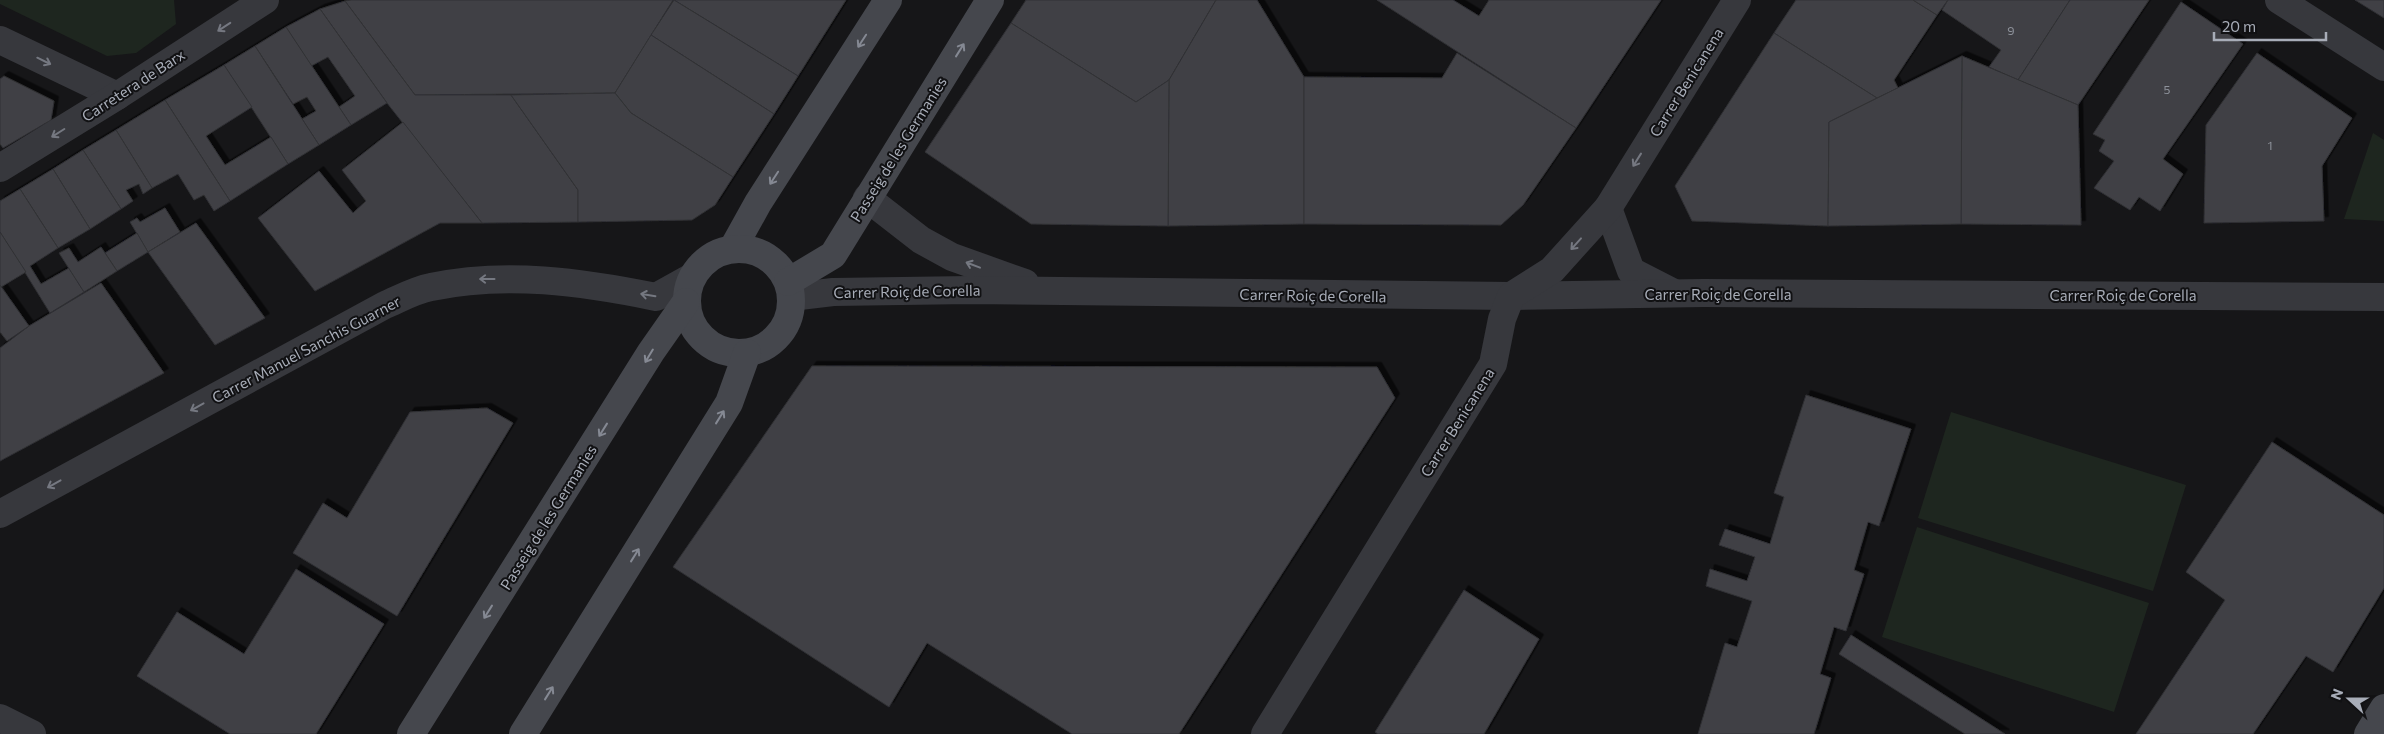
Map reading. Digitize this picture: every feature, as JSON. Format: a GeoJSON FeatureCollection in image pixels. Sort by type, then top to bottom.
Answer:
{"type":"FeatureCollection","features":[{"type":"Feature","properties":{"kind":"street"},"geometry":{"type":"LineString","coordinates":[[689,290],[688,314],[701,337],[722,350],[747,353],[762,348],[775,339],[787,320],[790,289],[782,271],[765,255],[755,250],[733,248],[758,203],[888,0]]}},
{"type":"Feature","properties":{"kind":"street","name":"Passeig de les Germanies"},"geometry":{"type":"LineString","coordinates":[[790,289],[833,255],[990,0]]}},
{"type":"Feature","properties":{"kind":"street","name":"Carrer Benicanena"},"geometry":{"type":"LineString","coordinates":[[1265,734],[1493,364],[1502,319],[1511,296],[1552,270],[1608,208],[1737,0]]}},
{"type":"Feature","properties":{"kind":"street"},"geometry":{"type":"LineString","coordinates":[[2279,0],[2384,67]]}},
{"type":"Feature","properties":{"kind":"street","name":"Carretera de Barx"},"geometry":{"type":"LineString","coordinates":[[0,168],[117,96],[260,1]]}},
{"type":"Feature","properties":{"kind":"street"},"geometry":{"type":"LineString","coordinates":[[0,40],[117,96]]}},
{"type":"Feature","properties":{"kind":"street","name":"Carrer Roiç de Corella"},"geometry":{"type":"LineString","coordinates":[[867,198],[921,240],[952,257],[1053,292]]}},
{"type":"Feature","properties":{"kind":"street"},"geometry":{"type":"LineString","coordinates":[[1608,208],[1631,271],[1675,294]]}},
{"type":"Feature","properties":{"kind":"street","name":"Passeig de les Germanies"},"geometry":{"type":"LineString","coordinates":[[411,734],[709,258],[733,248]]}},
{"type":"Feature","properties":{"kind":"street","name":"Carrer Manuel Sanchis Guarner"},"geometry":{"type":"LineString","coordinates":[[0,514],[385,305],[429,287],[481,279],[599,285],[656,297],[689,290]]}},
{"type":"Feature","properties":{"kind":"street","name":"Carrer Roiç de Corella"},"geometry":{"type":"LineString","coordinates":[[790,289],[832,292],[970,290],[1511,296],[1675,294],[2384,297]]}},
{"type":"Feature","properties":{"kind":"street"},"geometry":{"type":"LineString","coordinates":[[523,734],[729,403],[747,353]]}},
{"type":"Feature","properties":{"kind":"street"},"geometry":{"type":"LineString","coordinates":[[2368,734],[2384,708]]}},
{"type":"Feature","properties":{"kind":"street"},"geometry":{"type":"LineString","coordinates":[[0,718],[32,734]]}},
{"type":"Feature","properties":{"kind":"shaded area"},"geometry":{"type":"Polygon","coordinates":[[[0,0],[174,0],[176,24],[136,53],[107,56],[0,4],[0,0]]]}},
{"type":"Feature","properties":{"kind":"shaded area"},"geometry":{"type":"Polygon","coordinates":[[[2373,133],[2384,140],[2384,221],[2344,219],[2373,133]]]}},
{"type":"Feature","properties":{"kind":"shaded area"},"geometry":{"type":"Polygon","coordinates":[[[1951,412],[2186,485],[2153,591],[1918,518],[1951,412]]]}},
{"type":"Feature","properties":{"kind":"shaded area"},"geometry":{"type":"Polygon","coordinates":[[[1917,527],[2149,603],[2114,712],[1882,637],[1917,527]]]}},
{"type":"Feature","properties":{"kind":"building"},"geometry":{"type":"Polygon","coordinates":[[[673,0],[615,93],[415,95],[345,1],[673,0]]]}},
{"type":"Feature","properties":{"kind":"building"},"geometry":{"type":"Polygon","coordinates":[[[674,0],[846,0],[798,76],[674,0]]]}},
{"type":"Feature","properties":{"kind":"building"},"geometry":{"type":"Polygon","coordinates":[[[674,0],[798,76],[774,114],[651,35],[674,0]]]}},
{"type":"Feature","properties":{"kind":"building"},"geometry":{"type":"Polygon","coordinates":[[[1026,0],[1216,0],[1169,80],[1136,102],[1011,23],[1026,0]]]}},
{"type":"Feature","properties":{"kind":"building"},"geometry":{"type":"Polygon","coordinates":[[[1216,0],[1257,0],[1304,77],[1304,224],[1168,226],[1169,80],[1216,0]]]}},
{"type":"Feature","properties":{"kind":"building"},"geometry":{"type":"Polygon","coordinates":[[[1377,0],[1453,0],[1479,16],[1489,0],[1661,0],[1576,128],[1377,0]]]}},
{"type":"Feature","properties":{"kind":"building"},"geometry":{"type":"Polygon","coordinates":[[[1796,0],[1913,0],[1937,15],[1894,80],[1898,88],[1877,98],[1774,33],[1796,0]]]}},
{"type":"Feature","properties":{"kind":"building"},"geometry":{"type":"Polygon","coordinates":[[[1913,0],[1948,0],[1937,15],[1913,0]]]}},
{"type":"Feature","properties":{"kind":"building"},"geometry":{"type":"Polygon","coordinates":[[[1948,0],[2070,0],[2018,80],[1989,67],[2001,50],[1942,10],[1948,0]]]}},
{"type":"Feature","properties":{"kind":"building"},"geometry":{"type":"Polygon","coordinates":[[[2070,0],[2149,0],[2078,105],[2018,80],[2070,0]]]}},
{"type":"Feature","properties":{"kind":"building"},"geometry":{"type":"Polygon","coordinates":[[[2355,0],[2384,0],[2384,18],[2355,0]]]}},
{"type":"Feature","properties":{"kind":"building"},"geometry":{"type":"Polygon","coordinates":[[[345,1],[415,95],[511,95],[578,190],[578,222],[482,223],[387,103],[320,9],[345,1]]]}},
{"type":"Feature","properties":{"kind":"building"},"geometry":{"type":"Polygon","coordinates":[[[2181,2],[2243,44],[2163,159],[2183,174],[2160,211],[2139,197],[2130,210],[2094,188],[2114,161],[2099,151],[2105,140],[2093,134],[2181,2]]]}},
{"type":"Feature","properties":{"kind":"building"},"geometry":{"type":"Polygon","coordinates":[[[320,9],[387,103],[351,125],[339,107],[355,96],[328,57],[311,66],[286,27],[320,9]]]}},
{"type":"Feature","properties":{"kind":"building"},"geometry":{"type":"Polygon","coordinates":[[[1011,23],[1136,102],[1169,80],[1168,226],[1031,224],[925,152],[1011,23]]]}},
{"type":"Feature","properties":{"kind":"building"},"geometry":{"type":"Polygon","coordinates":[[[286,27],[351,125],[319,145],[302,119],[316,111],[307,97],[293,104],[255,46],[286,27]]]}},
{"type":"Feature","properties":{"kind":"building"},"geometry":{"type":"Polygon","coordinates":[[[1774,33],[1877,98],[1829,122],[1828,226],[1692,221],[1675,186],[1774,33]]]}},
{"type":"Feature","properties":{"kind":"building"},"geometry":{"type":"Polygon","coordinates":[[[651,35],[774,114],[733,177],[631,113],[615,93],[651,35]]]}},
{"type":"Feature","properties":{"kind":"building"},"geometry":{"type":"Polygon","coordinates":[[[255,46],[319,145],[288,164],[224,65],[255,46]]]}},
{"type":"Feature","properties":{"kind":"building"},"geometry":{"type":"Polygon","coordinates":[[[1457,53],[1576,128],[1523,205],[1501,225],[1304,224],[1304,77],[1442,78],[1457,53]]]}},
{"type":"Feature","properties":{"kind":"building"},"geometry":{"type":"Polygon","coordinates":[[[2257,53],[2352,118],[2322,166],[2324,221],[2204,223],[2206,125],[2257,53]]]}},
{"type":"Feature","properties":{"kind":"building"},"geometry":{"type":"Polygon","coordinates":[[[1962,56],[2078,105],[2081,225],[1961,224],[1962,56]]]}},
{"type":"Feature","properties":{"kind":"building"},"geometry":{"type":"Polygon","coordinates":[[[1962,56],[1961,224],[1828,226],[1829,122],[1962,56]]]}},
{"type":"Feature","properties":{"kind":"building"},"geometry":{"type":"Polygon","coordinates":[[[224,65],[252,107],[206,136],[225,165],[271,137],[288,164],[230,201],[165,100],[224,65]]]}},
{"type":"Feature","properties":{"kind":"building"},"geometry":{"type":"Polygon","coordinates":[[[4,76],[54,101],[51,120],[3,148],[0,144],[0,79],[4,76]]]}},
{"type":"Feature","properties":{"kind":"building"},"geometry":{"type":"Polygon","coordinates":[[[615,93],[631,113],[733,177],[715,205],[692,220],[578,222],[578,190],[511,95],[615,93]]]}},
{"type":"Feature","properties":{"kind":"building"},"geometry":{"type":"Polygon","coordinates":[[[165,100],[230,201],[214,211],[204,195],[194,200],[178,174],[152,188],[116,130],[165,100]]]}},
{"type":"Feature","properties":{"kind":"building"},"geometry":{"type":"Polygon","coordinates":[[[403,122],[482,223],[440,223],[315,291],[258,218],[319,171],[353,213],[366,201],[342,170],[403,122]]]}},
{"type":"Feature","properties":{"kind":"building"},"geometry":{"type":"Polygon","coordinates":[[[116,130],[152,188],[143,194],[139,184],[126,190],[133,201],[121,209],[83,150],[116,130]]]}},
{"type":"Feature","properties":{"kind":"building"},"geometry":{"type":"Polygon","coordinates":[[[83,150],[121,209],[90,229],[53,169],[83,150]]]}},
{"type":"Feature","properties":{"kind":"building"},"geometry":{"type":"Polygon","coordinates":[[[53,169],[90,229],[58,248],[20,189],[53,169]]]}},
{"type":"Feature","properties":{"kind":"building"},"geometry":{"type":"Polygon","coordinates":[[[20,189],[58,248],[30,266],[41,284],[69,268],[84,292],[50,313],[0,232],[0,201],[20,189]]]}},
{"type":"Feature","properties":{"kind":"building"},"geometry":{"type":"Polygon","coordinates":[[[165,208],[180,232],[148,252],[130,222],[137,218],[140,222],[165,208]]]}},
{"type":"Feature","properties":{"kind":"building"},"geometry":{"type":"Polygon","coordinates":[[[196,223],[265,318],[215,345],[148,252],[196,223]]]}},
{"type":"Feature","properties":{"kind":"building"},"geometry":{"type":"Polygon","coordinates":[[[0,232],[26,272],[1,287],[0,285],[0,232]]]}},
{"type":"Feature","properties":{"kind":"building"},"geometry":{"type":"Polygon","coordinates":[[[137,233],[148,252],[117,271],[105,253],[137,233]]]}},
{"type":"Feature","properties":{"kind":"building"},"geometry":{"type":"Polygon","coordinates":[[[101,247],[117,271],[84,292],[59,253],[69,248],[78,262],[101,247]]]}},
{"type":"Feature","properties":{"kind":"building"},"geometry":{"type":"Polygon","coordinates":[[[101,283],[164,373],[0,461],[0,348],[29,326],[101,283]]]}},
{"type":"Feature","properties":{"kind":"building"},"geometry":{"type":"Polygon","coordinates":[[[0,285],[29,326],[7,341],[0,332],[0,285]]]}},
{"type":"Feature","properties":{"kind":"building"},"geometry":{"type":"Polygon","coordinates":[[[812,366],[1377,367],[1395,398],[1179,734],[1072,734],[927,643],[889,707],[673,567],[812,366]]]}},
{"type":"Feature","properties":{"kind":"building"},"geometry":{"type":"Polygon","coordinates":[[[1806,395],[1911,429],[1879,526],[1868,522],[1854,570],[1864,574],[1846,631],[1834,627],[1820,674],[1831,678],[1814,734],[1698,734],[1725,643],[1737,647],[1752,601],[1706,586],[1710,569],[1747,581],[1755,557],[1719,545],[1725,529],[1770,544],[1784,497],[1774,493],[1806,395]]]}},
{"type":"Feature","properties":{"kind":"building"},"geometry":{"type":"Polygon","coordinates":[[[487,408],[513,423],[397,616],[293,553],[323,503],[347,518],[410,412],[487,408]]]}},
{"type":"Feature","properties":{"kind":"building"},"geometry":{"type":"Polygon","coordinates":[[[2272,442],[2384,515],[2384,588],[2333,672],[2306,656],[2253,734],[2136,734],[2225,600],[2186,572],[2272,442]]]}},
{"type":"Feature","properties":{"kind":"building"},"geometry":{"type":"Polygon","coordinates":[[[296,569],[384,624],[316,734],[230,734],[137,676],[177,612],[244,654],[296,569]]]}},
{"type":"Feature","properties":{"kind":"building"},"geometry":{"type":"Polygon","coordinates":[[[1464,590],[1539,639],[1484,734],[1378,734],[1375,732],[1464,590]]]}},
{"type":"Feature","properties":{"kind":"building"},"geometry":{"type":"Polygon","coordinates":[[[1851,635],[2005,734],[1965,734],[1839,654],[1851,635]]]}}]}
